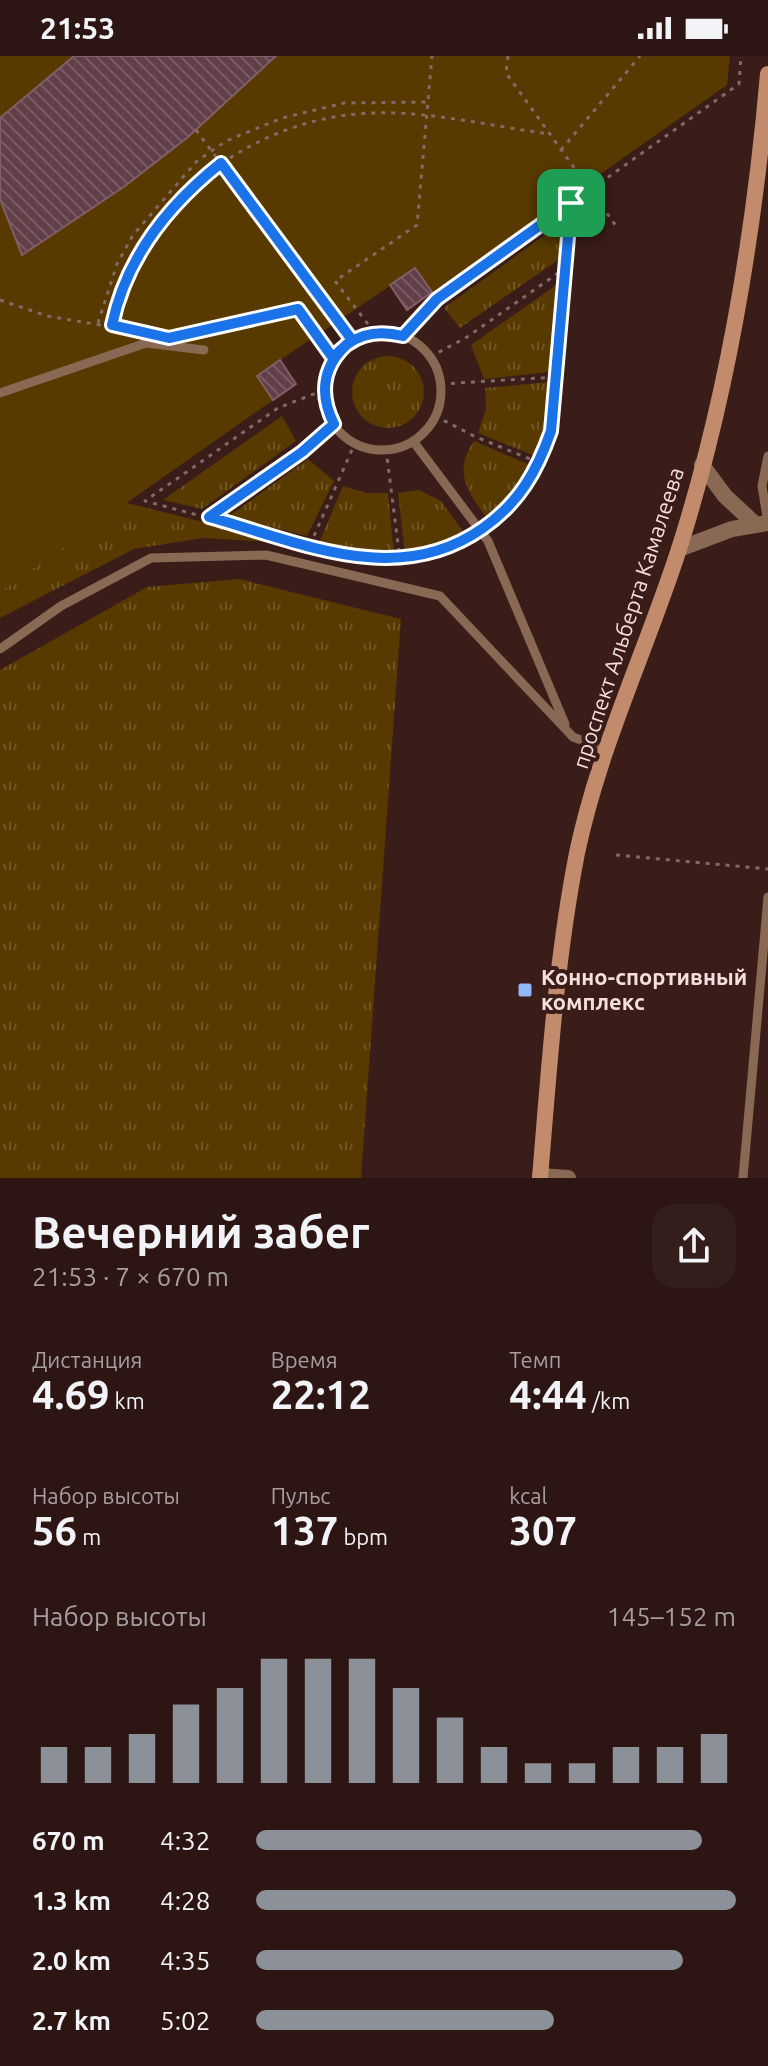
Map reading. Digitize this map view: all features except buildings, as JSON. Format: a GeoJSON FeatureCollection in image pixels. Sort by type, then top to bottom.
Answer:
{"type":"FeatureCollection","features":[{"type":"Feature","properties":{"kind":"main road","name":"проспект Альберта Камалеева"},"geometry":{"type":"LineString","coordinates":[[540,1177],[557,997],[575,867],[605,749],[679,549],[727,374],[759,174],[768,74]]}},
{"type":"Feature","properties":{"kind":"street"},"geometry":{"type":"LineString","coordinates":[[702,465],[725,496],[763,523]]}},
{"type":"Feature","properties":{"kind":"street"},"geometry":{"type":"LineString","coordinates":[[679,549],[763,523]]}},
{"type":"Feature","properties":{"kind":"street"},"geometry":{"type":"LineString","coordinates":[[540,1177],[568,1178]]}},
{"type":"Feature","properties":{"kind":"lane"},"geometry":{"type":"LineString","coordinates":[[374,332],[403,336],[430,357],[441,384],[435,416],[413,441],[386,449],[355,443],[334,424],[326,408],[324,390],[333,358],[352,340],[374,332]]}},
{"type":"Feature","properties":{"kind":"lane"},"geometry":{"type":"LineString","coordinates":[[0,393],[146,343],[204,350]]}},
{"type":"Feature","properties":{"kind":"lane"},"geometry":{"type":"LineString","coordinates":[[413,441],[488,541],[568,731]]}},
{"type":"Feature","properties":{"kind":"lane"},"geometry":{"type":"LineString","coordinates":[[763,523],[762,486],[768,456]]}},
{"type":"Feature","properties":{"kind":"lane"},"geometry":{"type":"LineString","coordinates":[[0,649],[61,606],[151,558],[266,555],[440,596],[573,737],[605,749]]}},
{"type":"Feature","properties":{"kind":"lane"},"geometry":{"type":"LineString","coordinates":[[743,1178],[768,897]]}},
{"type":"Feature","properties":{"kind":"path"},"geometry":{"type":"LineString","coordinates":[[374,332],[335,281],[417,225],[432,56]]}},
{"type":"Feature","properties":{"kind":"path"},"geometry":{"type":"LineString","coordinates":[[508,56],[506,73],[616,226]]}},
{"type":"Feature","properties":{"kind":"path"},"geometry":{"type":"LineString","coordinates":[[561,150],[640,56]]}},
{"type":"Feature","properties":{"kind":"path"},"geometry":{"type":"LineString","coordinates":[[403,336],[437,299],[739,84],[741,56]]}},
{"type":"Feature","properties":{"kind":"path"},"geometry":{"type":"LineString","coordinates":[[98,323],[117,264],[133,235],[197,161],[226,141],[282,118],[344,103],[428,102]]}},
{"type":"Feature","properties":{"kind":"path"},"geometry":{"type":"LineString","coordinates":[[112,325],[130,269],[148,239],[189,189],[221,163],[278,132],[321,118],[360,113],[406,114],[550,134]]}},
{"type":"Feature","properties":{"kind":"path"},"geometry":{"type":"LineString","coordinates":[[196,130],[352,340]]}},
{"type":"Feature","properties":{"kind":"path"},"geometry":{"type":"LineString","coordinates":[[324,390],[278,408],[145,501],[354,557],[400,560],[449,548],[480,531],[524,491],[540,463],[551,431],[571,203]]}},
{"type":"Feature","properties":{"kind":"path"},"geometry":{"type":"LineString","coordinates":[[430,357],[467,337],[565,268]]}},
{"type":"Feature","properties":{"kind":"path"},"geometry":{"type":"LineString","coordinates":[[0,300],[47,316],[141,332]]}},
{"type":"Feature","properties":{"kind":"path"},"geometry":{"type":"LineString","coordinates":[[183,335],[298,309],[333,358]]}},
{"type":"Feature","properties":{"kind":"path"},"geometry":{"type":"LineString","coordinates":[[441,384],[556,377]]}},
{"type":"Feature","properties":{"kind":"path"},"geometry":{"type":"LineString","coordinates":[[435,416],[540,463]]}},
{"type":"Feature","properties":{"kind":"path"},"geometry":{"type":"LineString","coordinates":[[209,517],[302,452],[334,424]]}},
{"type":"Feature","properties":{"kind":"path"},"geometry":{"type":"LineString","coordinates":[[310,545],[355,443]]}},
{"type":"Feature","properties":{"kind":"path"},"geometry":{"type":"LineString","coordinates":[[386,449],[400,560]]}},
{"type":"Feature","properties":{"kind":"path"},"geometry":{"type":"LineString","coordinates":[[616,855],[768,869]]}},
{"type":"Feature","properties":{"kind":"green space"},"geometry":{"type":"Polygon","coordinates":[[[0,56],[730,56],[727,85],[407,310],[390,286],[280,360],[296,384],[0,592],[0,56]]]}},
{"type":"Feature","properties":{"kind":"green space"},"geometry":{"type":"Polygon","coordinates":[[[564,221],[561,258],[460,328],[444,308],[564,221]]]}},
{"type":"Feature","properties":{"kind":"green space"},"geometry":{"type":"Polygon","coordinates":[[[559,283],[550,372],[484,379],[471,345],[559,283]]]}},
{"type":"Feature","properties":{"kind":"green space"},"geometry":{"type":"Polygon","coordinates":[[[388,356],[408,362],[418,372],[424,392],[418,412],[408,422],[388,428],[368,422],[358,412],[352,392],[358,372],[368,362],[388,356]]]}},
{"type":"Feature","properties":{"kind":"green space"},"geometry":{"type":"Polygon","coordinates":[[[549,382],[544,423],[535,456],[478,433],[486,409],[485,388],[549,382]]]}},
{"type":"Feature","properties":{"kind":"green space"},"geometry":{"type":"Polygon","coordinates":[[[0,408],[123,502],[287,543],[203,538],[134,549],[0,618],[0,408]]]}},
{"type":"Feature","properties":{"kind":"green space"},"geometry":{"type":"Polygon","coordinates":[[[282,416],[296,441],[202,509],[163,500],[282,416]]]}},
{"type":"Feature","properties":{"kind":"green space"},"geometry":{"type":"Polygon","coordinates":[[[474,441],[530,465],[513,493],[487,518],[465,481],[464,462],[474,441]]]}},
{"type":"Feature","properties":{"kind":"green space"},"geometry":{"type":"Polygon","coordinates":[[[308,459],[334,481],[307,536],[229,516],[308,459]]]}},
{"type":"Feature","properties":{"kind":"green space"},"geometry":{"type":"Polygon","coordinates":[[[343,486],[367,493],[388,493],[394,554],[361,553],[319,543],[343,486]]]}},
{"type":"Feature","properties":{"kind":"green space"},"geometry":{"type":"Polygon","coordinates":[[[419,490],[441,501],[464,533],[445,543],[405,554],[398,493],[419,490]]]}},
{"type":"Feature","properties":{"kind":"green space"},"geometry":{"type":"Polygon","coordinates":[[[239,579],[401,619],[361,1178],[0,1178],[0,670],[147,587],[239,579]]]}},
{"type":"Feature","properties":{"kind":"place","name":"Конно-спортивный комплекс"},"geometry":{"type":"Point","coordinates":[525,990]}},
{"type":"Feature","properties":{"kind":"route"},"geometry":{"type":"LineString","coordinates":[[571,203],[437,299],[403,336],[389,332],[362,335],[341,348],[333,358],[298,309],[169,338],[112,325],[130,269],[148,239],[189,189],[221,163],[352,340],[341,348],[333,358],[326,373],[326,408],[334,424],[302,452],[209,517],[354,557],[400,560],[449,548],[468,539],[505,511],[524,491],[540,463],[551,431],[571,203]]}}]}
